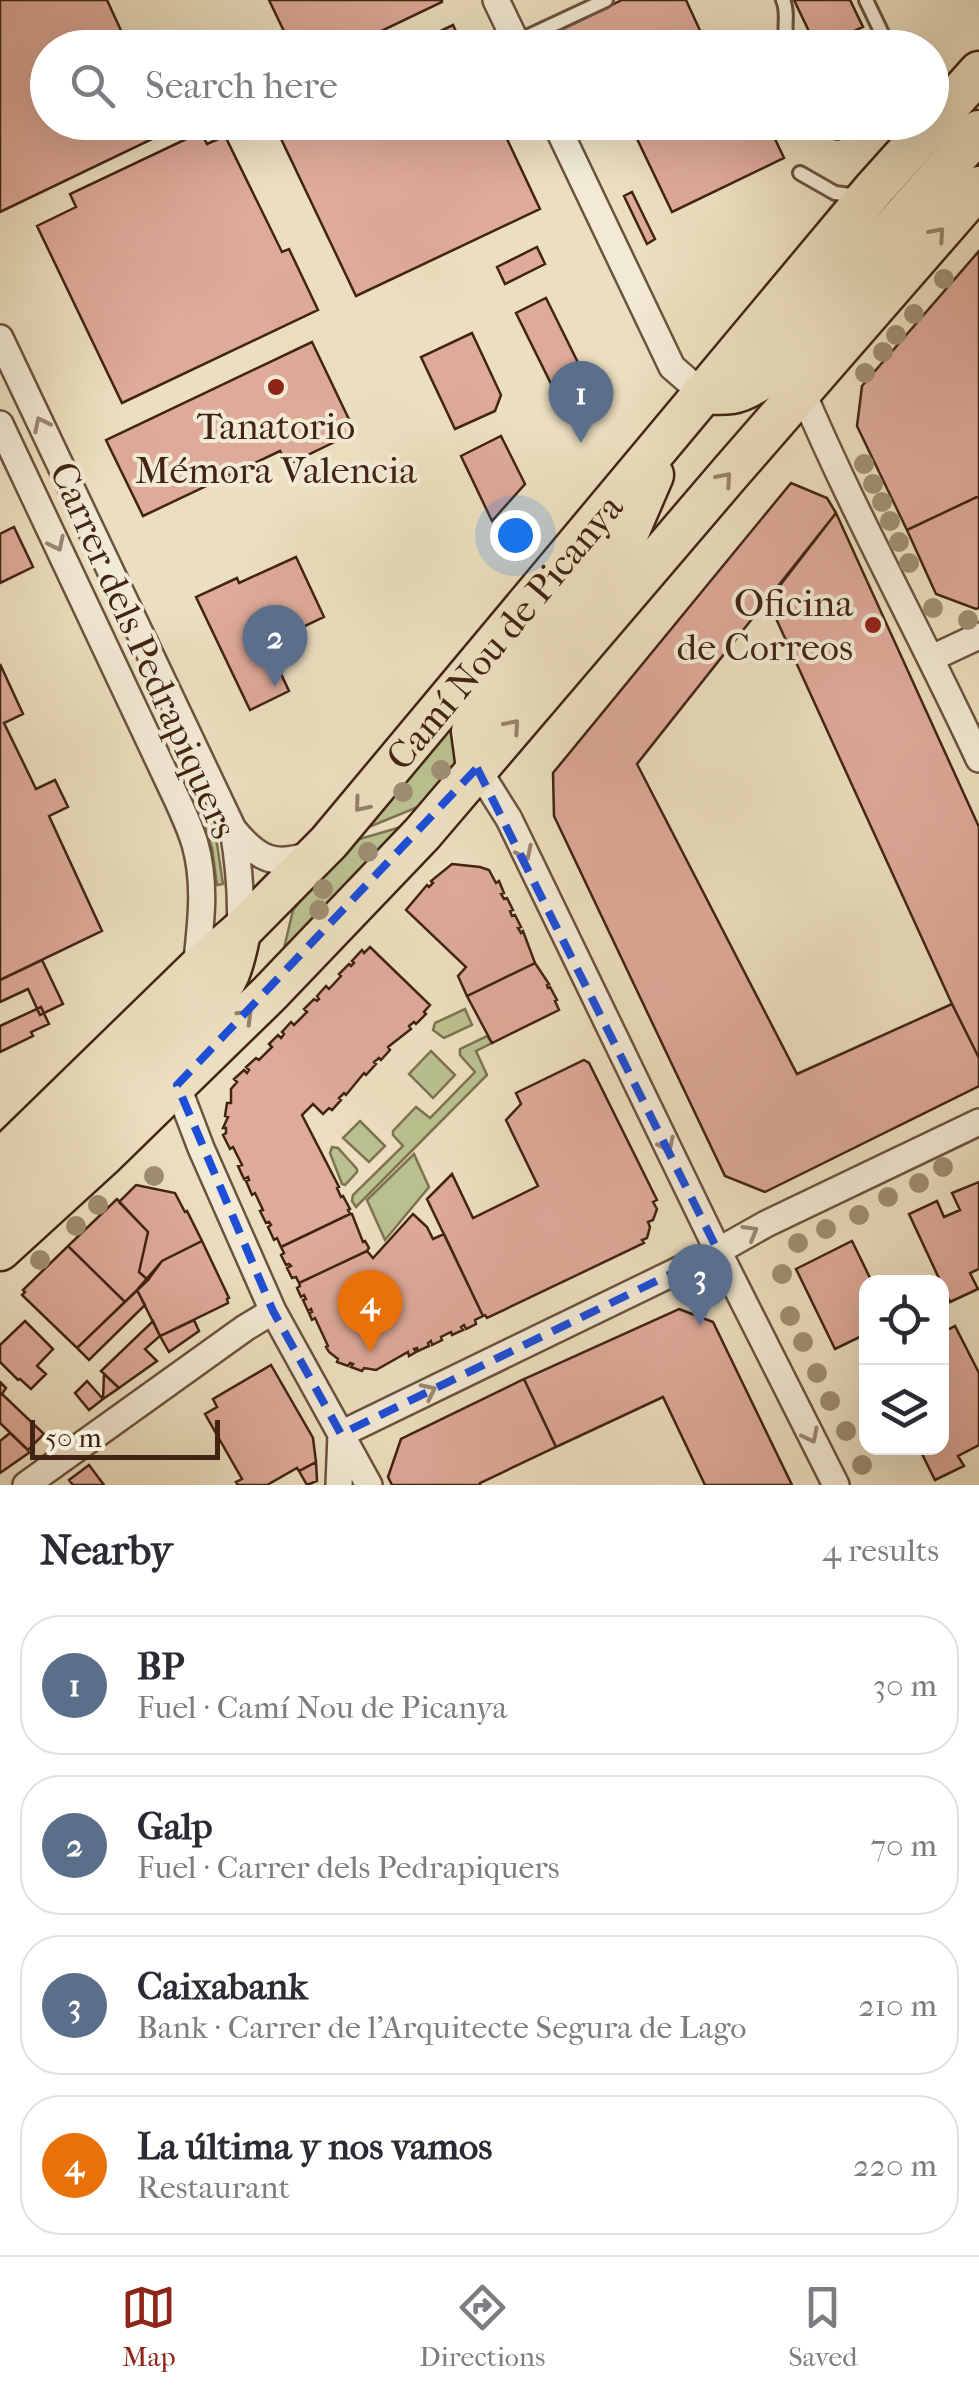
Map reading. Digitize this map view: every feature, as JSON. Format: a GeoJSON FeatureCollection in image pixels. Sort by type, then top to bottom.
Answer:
{"type":"FeatureCollection","features":[{"type":"Feature","properties":{"kind":"main road","name":"Camí Nou de Picanya"},"geometry":{"type":"LineString","coordinates":[[949,105],[979,72]]}},
{"type":"Feature","properties":{"kind":"main road"},"geometry":{"type":"LineString","coordinates":[[702,393],[725,395],[744,391],[758,381],[979,130]]}},
{"type":"Feature","properties":{"kind":"main road","name":"Camí Nou de Picanya"},"geometry":{"type":"LineString","coordinates":[[0,1162],[196,970],[240,932],[353,814],[918,140]]}},
{"type":"Feature","properties":{"kind":"main road","name":"Camí Nou de Picanya"},"geometry":{"type":"LineString","coordinates":[[0,1250],[293,971],[422,834],[979,187]]}},
{"type":"Feature","properties":{"kind":"main road"},"geometry":{"type":"LineString","coordinates":[[477,768],[472,731],[619,554],[670,434]]}},
{"type":"Feature","properties":{"kind":"main road"},"geometry":{"type":"LineString","coordinates":[[0,1208],[214,1000],[232,970],[240,932]]}},
{"type":"Feature","properties":{"kind":"street"},"geometry":{"type":"LineString","coordinates":[[496,0],[511,30]]}},
{"type":"Feature","properties":{"kind":"street"},"geometry":{"type":"LineString","coordinates":[[564,140],[672,368],[702,393]]}},
{"type":"Feature","properties":{"kind":"street","name":"Carrer dels Pedrapiquers"},"geometry":{"type":"LineString","coordinates":[[0,338],[232,830],[240,869],[240,932]]}},
{"type":"Feature","properties":{"kind":"street"},"geometry":{"type":"LineString","coordinates":[[802,391],[979,759]]}},
{"type":"Feature","properties":{"kind":"street","name":"Carrer dels Pedrapiquers"},"geometry":{"type":"LineString","coordinates":[[0,424],[195,844],[202,874],[196,970]]}},
{"type":"Feature","properties":{"kind":"street"},"geometry":{"type":"LineString","coordinates":[[932,658],[979,636]]}},
{"type":"Feature","properties":{"kind":"street"},"geometry":{"type":"LineString","coordinates":[[477,768],[509,819],[718,1252],[836,1485]]}},
{"type":"Feature","properties":{"kind":"street","name":"Carrer dels Pedrapiquers"},"geometry":{"type":"LineString","coordinates":[[232,830],[262,857],[274,861],[294,861],[319,851]]}},
{"type":"Feature","properties":{"kind":"street"},"geometry":{"type":"LineString","coordinates":[[177,1085],[273,1311],[369,1485]]}},
{"type":"Feature","properties":{"kind":"street"},"geometry":{"type":"LineString","coordinates":[[341,1434],[979,1122]]}},
{"type":"Feature","properties":{"kind":"street"},"geometry":{"type":"LineString","coordinates":[[26,1485],[273,1311]]}},
{"type":"Feature","properties":{"kind":"street"},"geometry":{"type":"LineString","coordinates":[[340,1485],[341,1434]]}},
{"type":"Feature","properties":{"kind":"lane"},"geometry":{"type":"LineString","coordinates":[[547,30],[606,0]]}},
{"type":"Feature","properties":{"kind":"lane"},"geometry":{"type":"LineString","coordinates":[[783,0],[784,30]]}},
{"type":"Feature","properties":{"kind":"lane"},"geometry":{"type":"LineString","coordinates":[[866,0],[880,30]]}},
{"type":"Feature","properties":{"kind":"lane"},"geometry":{"type":"LineString","coordinates":[[800,173],[835,193],[860,196],[874,189]]}},
{"type":"Feature","properties":{"kind":"highlighted area"},"geometry":{"type":"Polygon","coordinates":[[[477,768],[718,1251],[341,1434],[273,1311],[177,1085],[477,768]]]}},
{"type":"Feature","properties":{"kind":"green space"},"geometry":{"type":"Polygon","coordinates":[[[467,702],[456,737],[455,765],[418,807],[369,827],[366,824],[467,702]]]}},
{"type":"Feature","properties":{"kind":"green space"},"geometry":{"type":"Polygon","coordinates":[[[206,810],[217,844],[223,884],[217,885],[212,848],[200,813],[206,810]]]}},
{"type":"Feature","properties":{"kind":"green space"},"geometry":{"type":"Polygon","coordinates":[[[401,827],[282,957],[293,910],[349,842],[401,827]]]}},
{"type":"Feature","properties":{"kind":"green space"},"geometry":{"type":"Polygon","coordinates":[[[465,1009],[472,1025],[444,1038],[433,1030],[435,1023],[465,1009]]]}},
{"type":"Feature","properties":{"kind":"green space"},"geometry":{"type":"Polygon","coordinates":[[[487,1036],[492,1043],[476,1051],[487,1075],[356,1207],[353,1195],[403,1146],[393,1131],[416,1107],[430,1118],[475,1072],[460,1055],[460,1049],[487,1036]]]}},
{"type":"Feature","properties":{"kind":"green space"},"geometry":{"type":"Polygon","coordinates":[[[431,1051],[455,1075],[433,1098],[409,1074],[431,1051]]]}},
{"type":"Feature","properties":{"kind":"green space"},"geometry":{"type":"Polygon","coordinates":[[[360,1121],[385,1146],[369,1162],[343,1138],[360,1121]]]}},
{"type":"Feature","properties":{"kind":"green space"},"geometry":{"type":"Polygon","coordinates":[[[332,1147],[338,1148],[357,1169],[345,1185],[330,1153],[332,1147]]]}},
{"type":"Feature","properties":{"kind":"green space"},"geometry":{"type":"Polygon","coordinates":[[[414,1154],[429,1187],[385,1240],[367,1200],[414,1154]]]}},
{"type":"Feature","properties":{"kind":"building"},"geometry":{"type":"Polygon","coordinates":[[[0,0],[107,0],[121,30],[30,30],[30,140],[150,140],[0,212],[0,0]]]}},
{"type":"Feature","properties":{"kind":"building"},"geometry":{"type":"Polygon","coordinates":[[[269,0],[442,0],[384,30],[283,30],[269,0]]]}},
{"type":"Feature","properties":{"kind":"building"},"geometry":{"type":"Polygon","coordinates":[[[622,0],[686,0],[700,30],[563,30],[622,0]]]}},
{"type":"Feature","properties":{"kind":"building"},"geometry":{"type":"Polygon","coordinates":[[[794,0],[850,0],[863,27],[856,30],[808,30],[794,0]]]}},
{"type":"Feature","properties":{"kind":"building"},"geometry":{"type":"Polygon","coordinates":[[[184,140],[205,140],[207,144],[227,140],[282,252],[289,249],[318,310],[122,403],[37,226],[76,207],[70,194],[184,140]]]}},
{"type":"Feature","properties":{"kind":"building"},"geometry":{"type":"Polygon","coordinates":[[[282,140],[507,140],[540,209],[356,296],[282,140]]]}},
{"type":"Feature","properties":{"kind":"building"},"geometry":{"type":"Polygon","coordinates":[[[638,140],[776,140],[784,158],[672,212],[638,140]]]}},
{"type":"Feature","properties":{"kind":"building"},"geometry":{"type":"Polygon","coordinates":[[[632,192],[655,239],[647,244],[624,196],[632,192]]]}},
{"type":"Feature","properties":{"kind":"building"},"geometry":{"type":"Polygon","coordinates":[[[537,247],[545,264],[505,284],[497,267],[537,247]]]}},
{"type":"Feature","properties":{"kind":"building"},"geometry":{"type":"Polygon","coordinates":[[[979,251],[979,496],[907,530],[857,426],[862,386],[979,251]]]}},
{"type":"Feature","properties":{"kind":"building"},"geometry":{"type":"Polygon","coordinates":[[[546,298],[595,397],[565,412],[516,313],[546,298]]]}},
{"type":"Feature","properties":{"kind":"building"},"geometry":{"type":"Polygon","coordinates":[[[472,333],[501,395],[495,411],[455,429],[421,357],[472,333]]]}},
{"type":"Feature","properties":{"kind":"building","name":"Tanatorio Mémora Valencia"},"geometry":{"type":"Polygon","coordinates":[[[312,342],[355,432],[287,465],[280,451],[143,516],[106,440],[312,342]]]}},
{"type":"Feature","properties":{"kind":"building"},"geometry":{"type":"Polygon","coordinates":[[[501,436],[525,484],[492,521],[461,456],[501,436]]]}},
{"type":"Feature","properties":{"kind":"building"},"geometry":{"type":"Polygon","coordinates":[[[791,483],[827,498],[836,513],[637,764],[797,1074],[952,1004],[979,1058],[979,1086],[765,1192],[725,1176],[554,816],[553,773],[791,483]]]}},
{"type":"Feature","properties":{"kind":"building"},"geometry":{"type":"Polygon","coordinates":[[[979,496],[976,609],[936,594],[907,530],[979,496]]]}},
{"type":"Feature","properties":{"kind":"building"},"geometry":{"type":"Polygon","coordinates":[[[836,513],[979,827],[979,1058],[768,601],[836,513]]]}},
{"type":"Feature","properties":{"kind":"building"},"geometry":{"type":"Polygon","coordinates":[[[14,527],[33,567],[0,583],[0,534],[14,527]]]}},
{"type":"Feature","properties":{"kind":"building"},"geometry":{"type":"Polygon","coordinates":[[[296,557],[324,617],[267,644],[289,691],[250,710],[196,597],[296,557]]]}},
{"type":"Feature","properties":{"kind":"building"},"geometry":{"type":"Polygon","coordinates":[[[0,664],[23,714],[4,723],[36,789],[55,780],[68,807],[49,816],[102,931],[0,980],[0,664]]]}},
{"type":"Feature","properties":{"kind":"building"},"geometry":{"type":"Polygon","coordinates":[[[452,864],[489,870],[496,883],[499,881],[504,893],[501,894],[513,910],[512,916],[515,915],[521,927],[518,928],[523,931],[535,963],[467,996],[458,976],[466,967],[406,910],[452,864]]]}},
{"type":"Feature","properties":{"kind":"building"},"geometry":{"type":"Polygon","coordinates":[[[370,947],[430,1005],[426,1014],[388,1047],[390,1050],[339,1098],[332,1110],[329,1108],[323,1114],[313,1104],[302,1115],[350,1214],[281,1247],[260,1211],[263,1210],[255,1193],[252,1195],[248,1177],[244,1179],[233,1147],[230,1149],[223,1135],[231,1089],[237,1082],[234,1079],[244,1070],[247,1073],[246,1067],[256,1058],[259,1060],[272,1047],[269,1044],[278,1035],[281,1038],[291,1022],[294,1025],[307,1012],[304,1009],[319,999],[317,996],[326,986],[329,989],[362,950],[364,953],[370,947]]]}},
{"type":"Feature","properties":{"kind":"building"},"geometry":{"type":"Polygon","coordinates":[[[42,960],[63,1004],[40,1015],[28,989],[0,1002],[0,980],[42,960]]]}},
{"type":"Feature","properties":{"kind":"building"},"geometry":{"type":"Polygon","coordinates":[[[535,963],[559,1010],[492,1043],[467,996],[535,963]]]}},
{"type":"Feature","properties":{"kind":"building"},"geometry":{"type":"Polygon","coordinates":[[[41,1007],[49,1024],[0,1052],[0,1026],[41,1007]]]}},
{"type":"Feature","properties":{"kind":"building"},"geometry":{"type":"Polygon","coordinates":[[[584,1060],[589,1063],[657,1200],[653,1202],[657,1209],[648,1222],[647,1238],[642,1240],[644,1243],[487,1318],[427,1199],[452,1174],[473,1218],[538,1186],[506,1120],[521,1104],[516,1093],[584,1060]]]}},
{"type":"Feature","properties":{"kind":"building"},"geometry":{"type":"Polygon","coordinates":[[[979,1182],[979,1269],[970,1273],[978,1289],[950,1302],[949,1275],[937,1275],[909,1214],[937,1201],[944,1217],[960,1210],[952,1193],[979,1182]]]}},
{"type":"Feature","properties":{"kind":"building"},"geometry":{"type":"Polygon","coordinates":[[[136,1185],[175,1193],[202,1241],[162,1261],[148,1280],[139,1272],[148,1232],[119,1202],[136,1185]]]}},
{"type":"Feature","properties":{"kind":"building"},"geometry":{"type":"Polygon","coordinates":[[[117,1199],[148,1232],[139,1272],[148,1280],[125,1302],[68,1246],[117,1199]]]}},
{"type":"Feature","properties":{"kind":"building"},"geometry":{"type":"Polygon","coordinates":[[[350,1214],[369,1248],[367,1251],[299,1283],[296,1277],[292,1278],[287,1268],[291,1266],[286,1265],[281,1247],[350,1214]]]}},
{"type":"Feature","properties":{"kind":"building"},"geometry":{"type":"Polygon","coordinates":[[[413,1214],[433,1239],[444,1234],[483,1316],[475,1320],[476,1324],[466,1329],[464,1325],[463,1330],[452,1335],[451,1332],[432,1345],[431,1341],[429,1346],[414,1349],[416,1352],[409,1356],[408,1352],[376,1370],[362,1371],[351,1367],[353,1364],[337,1362],[326,1347],[315,1318],[312,1320],[311,1309],[308,1311],[303,1300],[306,1299],[297,1288],[299,1283],[367,1251],[373,1258],[413,1214]]]}},
{"type":"Feature","properties":{"kind":"building"},"geometry":{"type":"Polygon","coordinates":[[[202,1241],[228,1303],[160,1336],[137,1290],[162,1261],[202,1241]]]}},
{"type":"Feature","properties":{"kind":"building"},"geometry":{"type":"Polygon","coordinates":[[[852,1241],[869,1275],[859,1275],[859,1337],[835,1349],[796,1269],[852,1241]]]}},
{"type":"Feature","properties":{"kind":"building"},"geometry":{"type":"Polygon","coordinates":[[[68,1246],[125,1302],[77,1348],[22,1295],[68,1246]]]}},
{"type":"Feature","properties":{"kind":"building"},"geometry":{"type":"Polygon","coordinates":[[[137,1290],[145,1305],[89,1360],[77,1348],[137,1290]]]}},
{"type":"Feature","properties":{"kind":"building"},"geometry":{"type":"Polygon","coordinates":[[[679,1309],[713,1322],[792,1485],[705,1485],[663,1397],[556,1447],[524,1379],[679,1309]]]}},
{"type":"Feature","properties":{"kind":"building"},"geometry":{"type":"Polygon","coordinates":[[[194,1320],[199,1331],[169,1352],[160,1336],[194,1320]]]}},
{"type":"Feature","properties":{"kind":"building"},"geometry":{"type":"Polygon","coordinates":[[[25,1321],[53,1349],[37,1366],[46,1374],[31,1389],[0,1362],[0,1345],[25,1321]]]}},
{"type":"Feature","properties":{"kind":"building"},"geometry":{"type":"Polygon","coordinates":[[[153,1321],[160,1336],[145,1349],[157,1361],[119,1388],[101,1371],[153,1321]]]}},
{"type":"Feature","properties":{"kind":"building"},"geometry":{"type":"Polygon","coordinates":[[[955,1326],[979,1373],[979,1445],[958,1456],[964,1466],[935,1480],[922,1455],[949,1455],[949,1329],[955,1326]]]}},
{"type":"Feature","properties":{"kind":"building"},"geometry":{"type":"Polygon","coordinates":[[[271,1365],[313,1438],[316,1462],[267,1485],[238,1485],[236,1482],[242,1479],[205,1414],[217,1407],[213,1399],[271,1365]]]}},
{"type":"Feature","properties":{"kind":"building"},"geometry":{"type":"Polygon","coordinates":[[[104,1374],[119,1388],[103,1399],[104,1374]]]}},
{"type":"Feature","properties":{"kind":"building"},"geometry":{"type":"Polygon","coordinates":[[[524,1379],[556,1447],[480,1485],[392,1485],[388,1477],[401,1439],[524,1379]]]}},
{"type":"Feature","properties":{"kind":"building"},"geometry":{"type":"Polygon","coordinates":[[[87,1381],[103,1399],[89,1410],[75,1393],[87,1381]]]}},
{"type":"Feature","properties":{"kind":"building"},"geometry":{"type":"Polygon","coordinates":[[[0,1382],[6,1388],[2,1394],[44,1434],[28,1450],[0,1423],[0,1382]]]}},
{"type":"Feature","properties":{"kind":"building"},"geometry":{"type":"Polygon","coordinates":[[[10,1433],[30,1452],[0,1473],[0,1441],[10,1433]]]}},
{"type":"Feature","properties":{"kind":"building"},"geometry":{"type":"Polygon","coordinates":[[[316,1462],[317,1481],[307,1485],[299,1471],[316,1462]]]}},
{"type":"Feature","properties":{"kind":"building"},"geometry":{"type":"Polygon","coordinates":[[[89,1465],[104,1485],[73,1485],[69,1480],[89,1465]]]}},
{"type":"Feature","properties":{"kind":"place","name":"Tanatorio Mémora Valencia"},"geometry":{"type":"Point","coordinates":[276,387]}},
{"type":"Feature","properties":{"kind":"place","name":"BP"},"geometry":{"type":"Point","coordinates":[581,443]}},
{"type":"Feature","properties":{"kind":"place","name":"Oficina de Correos"},"geometry":{"type":"Point","coordinates":[873,625]}},
{"type":"Feature","properties":{"kind":"place","name":"Galp"},"geometry":{"type":"Point","coordinates":[275,687]}},
{"type":"Feature","properties":{"kind":"place","name":"Caixabank"},"geometry":{"type":"Point","coordinates":[700,1326]}},
{"type":"Feature","properties":{"kind":"place","name":"La última y nos vamos"},"geometry":{"type":"Point","coordinates":[370,1352]}}]}
